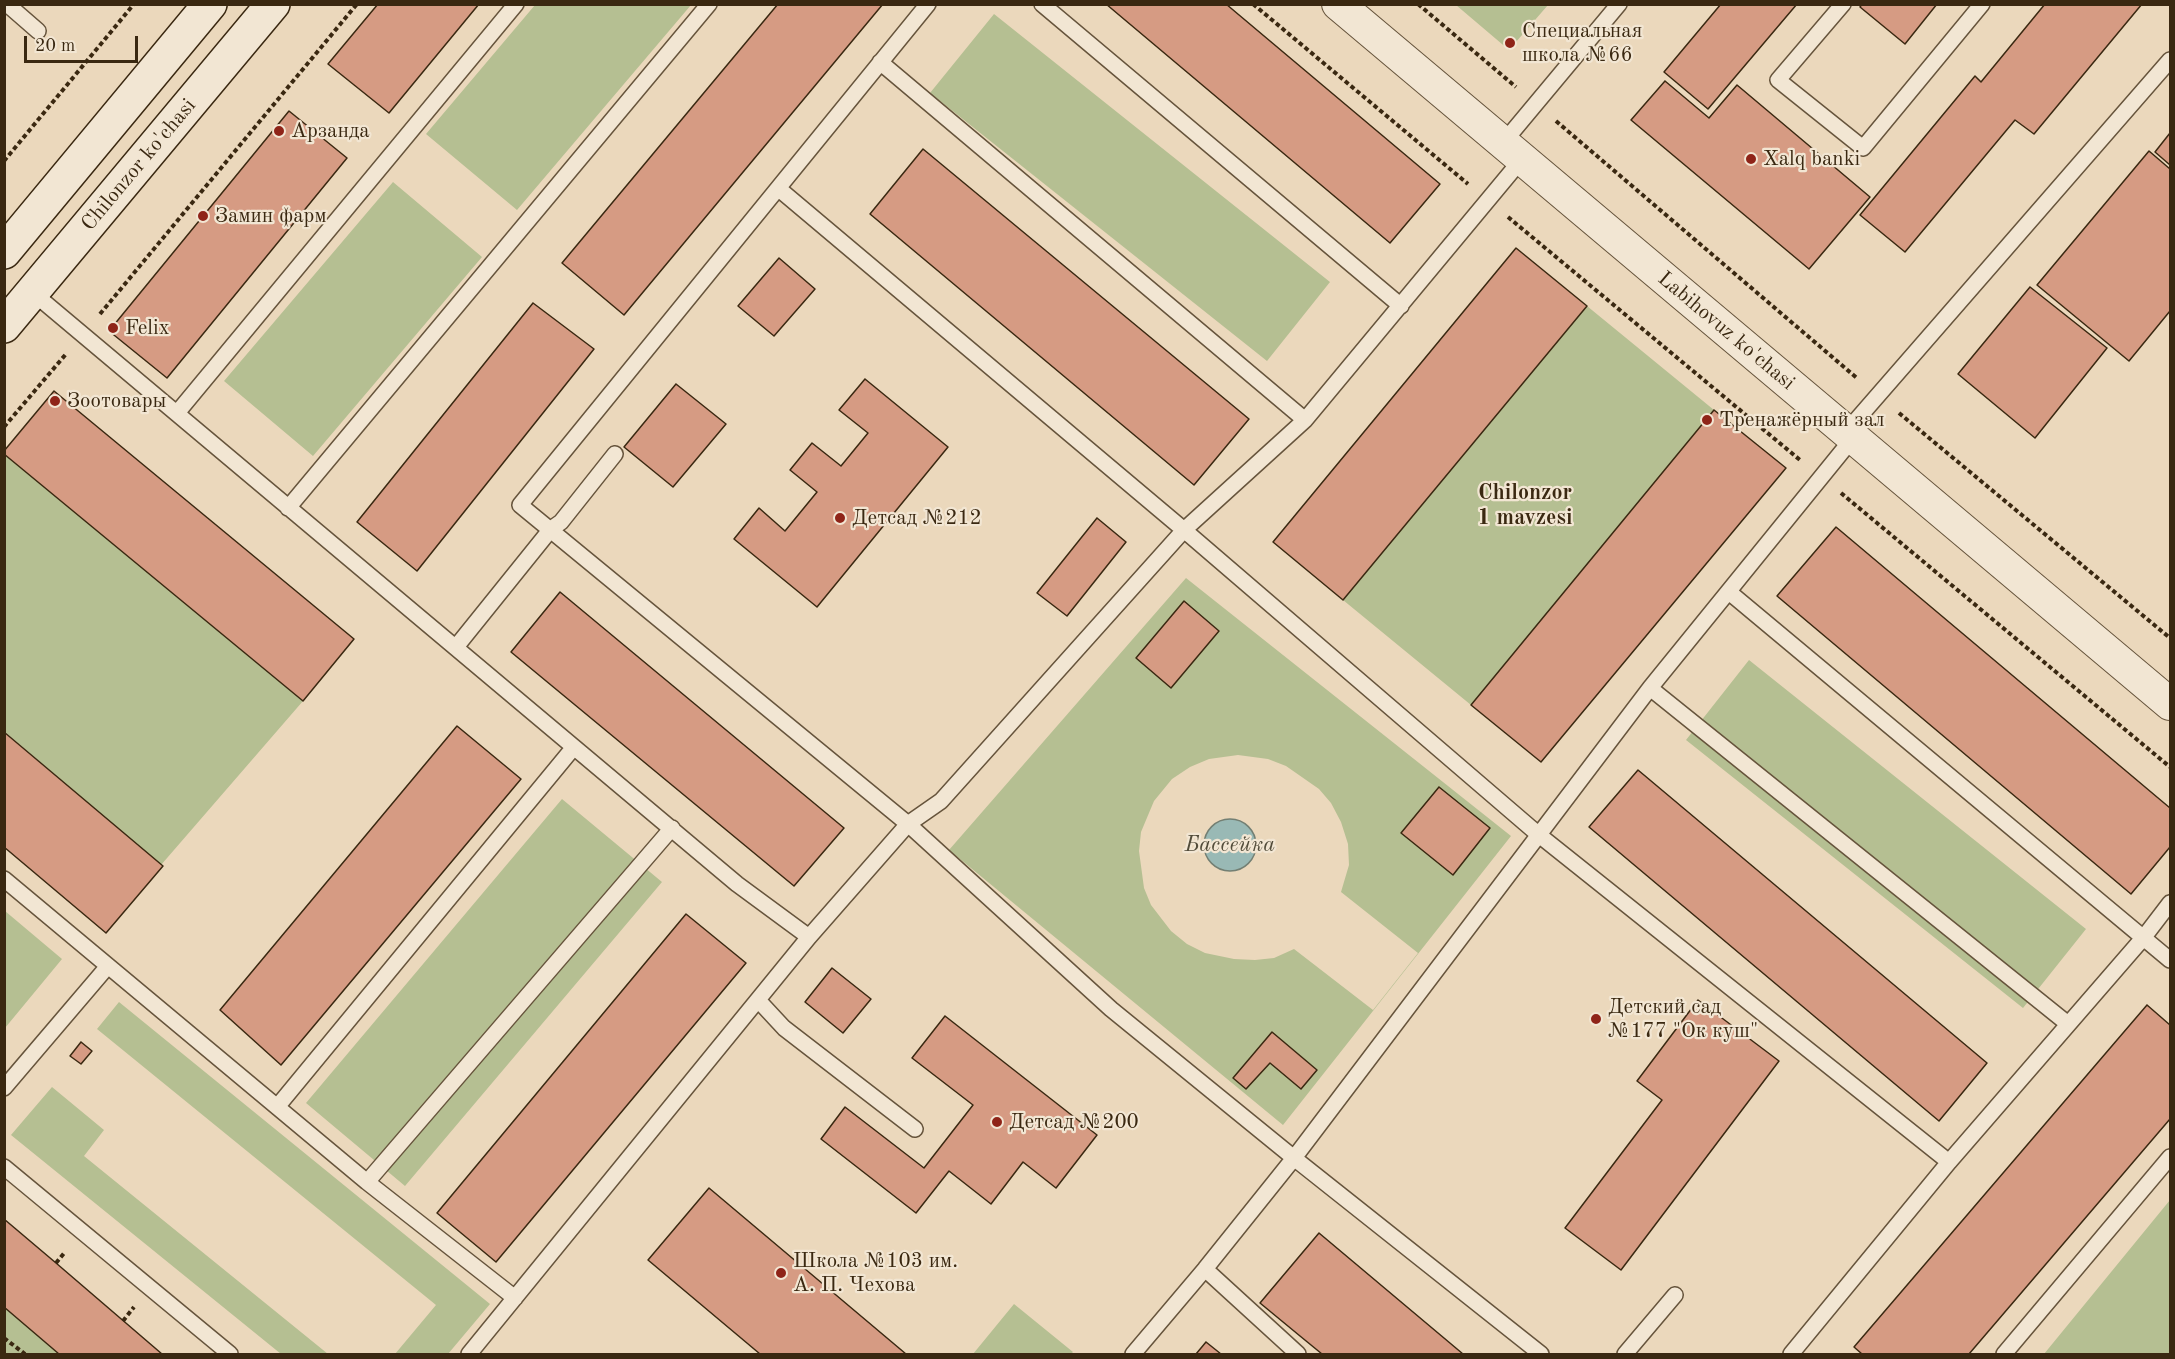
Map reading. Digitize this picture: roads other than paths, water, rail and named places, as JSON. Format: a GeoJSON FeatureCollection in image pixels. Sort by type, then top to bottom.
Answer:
{"type":"FeatureCollection","features":[{"type":"Feature","properties":{"kind":"main road"},"geometry":{"type":"LineString","coordinates":[[4,252],[210,4]]}},
{"type":"Feature","properties":{"kind":"main road","name":"Chilonzor ko'chasi"},"geometry":{"type":"LineString","coordinates":[[4,326],[273,4]]}},
{"type":"Feature","properties":{"kind":"street","name":"Labihovuz ko'chasi"},"geometry":{"type":"LineString","coordinates":[[1338,4],[2170,704]]}},
{"type":"Feature","properties":{"kind":"lane"},"geometry":{"type":"LineString","coordinates":[[7,4],[38,31]]}},
{"type":"Feature","properties":{"kind":"lane"},"geometry":{"type":"LineString","coordinates":[[177,413],[516,4]]}},
{"type":"Feature","properties":{"kind":"lane"},"geometry":{"type":"LineString","coordinates":[[288,508],[709,4]]}},
{"type":"Feature","properties":{"kind":"lane"},"geometry":{"type":"LineString","coordinates":[[928,4],[520,505],[908,824],[1111,1009],[1541,1354]]}},
{"type":"Feature","properties":{"kind":"lane"},"geometry":{"type":"LineString","coordinates":[[1042,4],[1401,306]]}},
{"type":"Feature","properties":{"kind":"lane"},"geometry":{"type":"LineString","coordinates":[[469,1354],[808,937],[908,824],[941,801],[1184,530],[1305,420],[1488,201],[1536,104],[1619,4]]}},
{"type":"Feature","properties":{"kind":"lane"},"geometry":{"type":"LineString","coordinates":[[1843,4],[1778,80],[1863,148],[1982,4]]}},
{"type":"Feature","properties":{"kind":"lane"},"geometry":{"type":"LineString","coordinates":[[1133,1354],[1294,1158],[1650,688],[1822,477],[1878,396],[2170,60]]}},
{"type":"Feature","properties":{"kind":"lane"},"geometry":{"type":"LineString","coordinates":[[880,62],[1305,420]]}},
{"type":"Feature","properties":{"kind":"lane"},"geometry":{"type":"LineString","coordinates":[[779,189],[1184,530],[1539,835],[1948,1162]]}},
{"type":"Feature","properties":{"kind":"lane"},"geometry":{"type":"LineString","coordinates":[[32,292],[737,884],[808,937]]}},
{"type":"Feature","properties":{"kind":"lane"},"geometry":{"type":"LineString","coordinates":[[456,647],[615,454]]}},
{"type":"Feature","properties":{"kind":"lane"},"geometry":{"type":"LineString","coordinates":[[1729,592],[2170,960]]}},
{"type":"Feature","properties":{"kind":"lane"},"geometry":{"type":"LineString","coordinates":[[1650,688],[2068,1024]]}},
{"type":"Feature","properties":{"kind":"lane"},"geometry":{"type":"LineString","coordinates":[[276,1107],[574,747]]}},
{"type":"Feature","properties":{"kind":"lane"},"geometry":{"type":"LineString","coordinates":[[367,1182],[672,828]]}},
{"type":"Feature","properties":{"kind":"lane"},"geometry":{"type":"LineString","coordinates":[[4,879],[367,1182],[515,1298]]}},
{"type":"Feature","properties":{"kind":"lane"},"geometry":{"type":"LineString","coordinates":[[1791,1354],[1948,1162],[2144,937],[2170,903]]}},
{"type":"Feature","properties":{"kind":"lane"},"geometry":{"type":"LineString","coordinates":[[4,1088],[108,966]]}},
{"type":"Feature","properties":{"kind":"lane"},"geometry":{"type":"LineString","coordinates":[[758,1000],[784,1028],[915,1129]]}},
{"type":"Feature","properties":{"kind":"lane"},"geometry":{"type":"LineString","coordinates":[[2004,1354],[2170,1157]]}},
{"type":"Feature","properties":{"kind":"lane"},"geometry":{"type":"LineString","coordinates":[[4,1167],[230,1354]]}},
{"type":"Feature","properties":{"kind":"lane"},"geometry":{"type":"LineString","coordinates":[[1205,1269],[1298,1354]]}},
{"type":"Feature","properties":{"kind":"lane"},"geometry":{"type":"LineString","coordinates":[[1625,1354],[1675,1295]]}},
{"type":"Feature","properties":{"kind":"water","name":"Бассейка"},"geometry":{"type":"Polygon","coordinates":[[[1225,819],[1235,819],[1244,823],[1252,831],[1256,845],[1252,859],[1244,867],[1235,871],[1225,871],[1216,867],[1208,859],[1204,850],[1204,840],[1208,831],[1216,823],[1225,819]]]}},
{"type":"Feature","properties":{"kind":"place","name":"Специальная школа №66"},"geometry":{"type":"Point","coordinates":[1510,43]}},
{"type":"Feature","properties":{"kind":"place","name":"Арзанда"},"geometry":{"type":"Point","coordinates":[279,131]}},
{"type":"Feature","properties":{"kind":"place","name":"Xalq banki"},"geometry":{"type":"Point","coordinates":[1751,159]}},
{"type":"Feature","properties":{"kind":"place","name":"Замин фарм"},"geometry":{"type":"Point","coordinates":[203,216]}},
{"type":"Feature","properties":{"kind":"place","name":"Felix"},"geometry":{"type":"Point","coordinates":[113,328]}},
{"type":"Feature","properties":{"kind":"place","name":"Зоотовары"},"geometry":{"type":"Point","coordinates":[55,401]}},
{"type":"Feature","properties":{"kind":"place","name":"Тренажёрный зал"},"geometry":{"type":"Point","coordinates":[1707,420]}},
{"type":"Feature","properties":{"kind":"place","name":"Детсад №212"},"geometry":{"type":"Point","coordinates":[840,518]}},
{"type":"Feature","properties":{"kind":"place","name":"Детский сад №177 \"Ок куш\""},"geometry":{"type":"Point","coordinates":[1596,1019]}},
{"type":"Feature","properties":{"kind":"place","name":"Детсад №200"},"geometry":{"type":"Point","coordinates":[997,1122]}},
{"type":"Feature","properties":{"kind":"place","name":"Школа №103 им. А. П. Чехова"},"geometry":{"type":"Point","coordinates":[781,1273]}},
{"type":"Feature","properties":{"kind":"district","name":"Chilonzor 1 mavzesi"},"geometry":{"type":"Point","coordinates":[1525,506]}}]}
